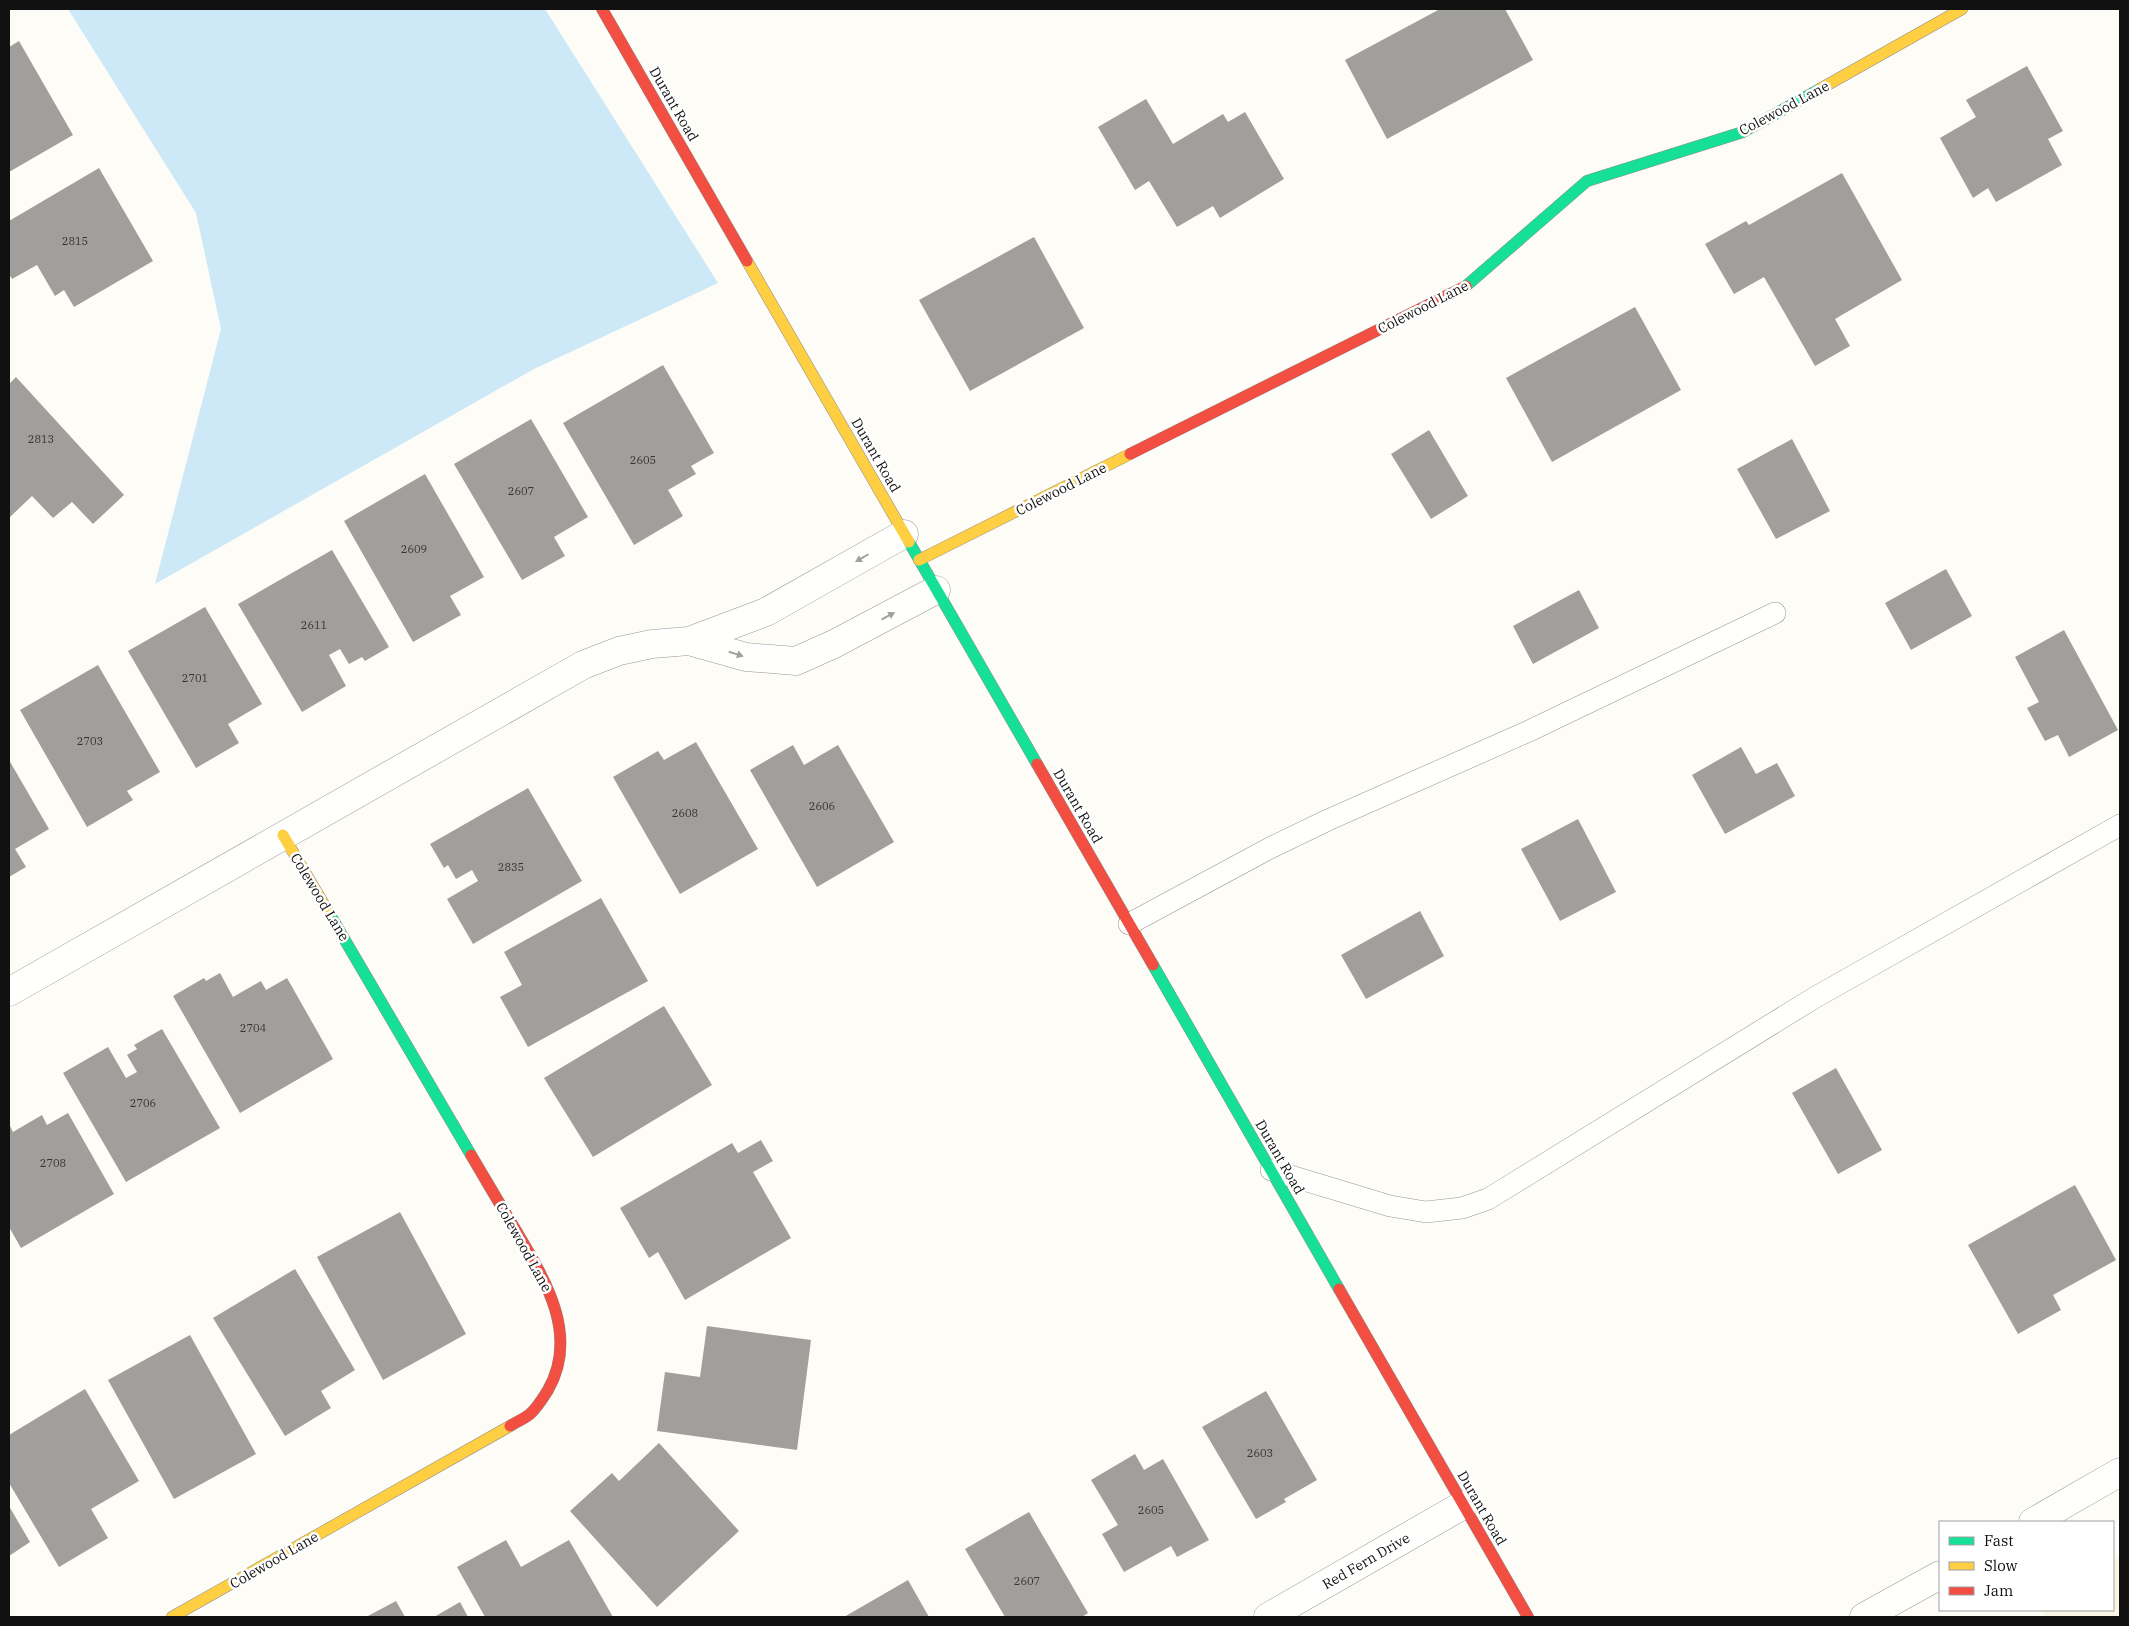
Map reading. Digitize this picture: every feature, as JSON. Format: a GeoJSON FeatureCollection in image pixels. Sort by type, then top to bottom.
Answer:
{"type":"FeatureCollection","features":[{"type":"Feature","properties":{"kind":"street","name":"Durant Road"},"geometry":{"type":"LineString","coordinates":[[602,9],[1528,1617]]}},
{"type":"Feature","properties":{"kind":"street","name":"Colewood Lane"},"geometry":{"type":"LineString","coordinates":[[919,560],[1470,284],[1587,181],[1743,132],[1962,9]]}},
{"type":"Feature","properties":{"kind":"street"},"geometry":{"type":"LineString","coordinates":[[9,992],[583,665],[619,651],[652,644],[689,640],[766,612],[904,534]]}},
{"type":"Feature","properties":{"kind":"street"},"geometry":{"type":"LineString","coordinates":[[689,640],[746,657],[796,661],[834,644],[936,590]]}},
{"type":"Feature","properties":{"kind":"street","name":"Colewood Lane"},"geometry":{"type":"LineString","coordinates":[[172,1617],[530,1414],[545,1397],[555,1380],[561,1360],[562,1336],[555,1306],[543,1277],[283,835]]}},
{"type":"Feature","properties":{"kind":"street"},"geometry":{"type":"LineString","coordinates":[[2035,1521],[2120,1472]]}},
{"type":"Feature","properties":{"kind":"street","name":"Red Fern Drive"},"geometry":{"type":"LineString","coordinates":[[1268,1617],[1463,1505]]}},
{"type":"Feature","properties":{"kind":"street"},"geometry":{"type":"LineString","coordinates":[[1864,1617],[1939,1576]]}},
{"type":"Feature","properties":{"kind":"lane"},"geometry":{"type":"LineString","coordinates":[[1129,924],[1270,848],[1328,820],[1528,731],[1775,613]]}},
{"type":"Feature","properties":{"kind":"lane"},"geometry":{"type":"LineString","coordinates":[[1271,1170],[1390,1206],[1426,1212],[1462,1208],[1488,1198],[1814,998],[2120,825]]}},
{"type":"Feature","properties":{"kind":"shaded area"},"geometry":{"type":"Polygon","coordinates":[[[2120,1556],[2120,1617],[2046,1617],[2043,1611],[2114,1611],[2114,1560],[2120,1556]]]}},
{"type":"Feature","properties":{"kind":"water"},"geometry":{"type":"Polygon","coordinates":[[[68,9],[545,9],[718,283],[534,369],[155,584],[221,329],[196,213],[68,9]]]}},
{"type":"Feature","properties":{"kind":"building"},"geometry":{"type":"Polygon","coordinates":[[[1440,9],[1505,9],[1533,60],[1387,139],[1345,60],[1440,9]]]}},
{"type":"Feature","properties":{"kind":"building"},"geometry":{"type":"Polygon","coordinates":[[[19,41],[73,135],[9,172],[9,47],[19,41]]]}},
{"type":"Feature","properties":{"kind":"building"},"geometry":{"type":"Polygon","coordinates":[[[2027,66],[2063,131],[2048,139],[2062,165],[1996,202],[1988,188],[1973,198],[1940,138],[1976,117],[1966,100],[2027,66]]]}},
{"type":"Feature","properties":{"kind":"building"},"geometry":{"type":"Polygon","coordinates":[[[1146,99],[1173,144],[1223,114],[1228,122],[1245,112],[1284,179],[1220,218],[1213,206],[1177,227],[1149,181],[1135,190],[1098,127],[1146,99]]]}},
{"type":"Feature","properties":{"kind":"building"},"geometry":{"type":"Polygon","coordinates":[[[99,168],[153,261],[74,307],[64,290],[55,296],[37,265],[12,279],[9,274],[9,221],[99,168]]]}},
{"type":"Feature","properties":{"kind":"building"},"geometry":{"type":"Polygon","coordinates":[[[1842,173],[1902,280],[1835,319],[1850,346],[1815,366],[1764,277],[1734,294],[1705,244],[1746,221],[1749,225],[1842,173]]]}},
{"type":"Feature","properties":{"kind":"building"},"geometry":{"type":"Polygon","coordinates":[[[1034,237],[1084,328],[970,391],[919,300],[1034,237]]]}},
{"type":"Feature","properties":{"kind":"building"},"geometry":{"type":"Polygon","coordinates":[[[1635,307],[1681,390],[1552,462],[1506,378],[1635,307]]]}},
{"type":"Feature","properties":{"kind":"building"},"geometry":{"type":"Polygon","coordinates":[[[663,365],[714,453],[691,466],[696,474],[668,490],[683,516],[634,545],[563,423],[663,365]]]}},
{"type":"Feature","properties":{"kind":"building"},"geometry":{"type":"Polygon","coordinates":[[[16,377],[124,495],[93,524],[72,502],[53,518],[32,496],[9,518],[9,384],[16,377]]]}},
{"type":"Feature","properties":{"kind":"building"},"geometry":{"type":"Polygon","coordinates":[[[531,419],[588,517],[554,537],[565,556],[522,580],[454,464],[531,419]]]}},
{"type":"Feature","properties":{"kind":"building"},"geometry":{"type":"Polygon","coordinates":[[[1429,430],[1468,496],[1431,519],[1391,454],[1429,430]]]}},
{"type":"Feature","properties":{"kind":"building"},"geometry":{"type":"Polygon","coordinates":[[[1792,439],[1830,511],[1776,539],[1737,469],[1792,439]]]}},
{"type":"Feature","properties":{"kind":"building"},"geometry":{"type":"Polygon","coordinates":[[[425,474],[484,577],[450,596],[461,615],[413,642],[344,521],[425,474]]]}},
{"type":"Feature","properties":{"kind":"building"},"geometry":{"type":"Polygon","coordinates":[[[332,550],[389,647],[365,661],[362,657],[349,664],[340,649],[329,655],[346,686],[302,712],[238,604],[332,550]]]}},
{"type":"Feature","properties":{"kind":"building"},"geometry":{"type":"Polygon","coordinates":[[[1946,569],[1972,616],[1911,650],[1885,603],[1946,569]]]}},
{"type":"Feature","properties":{"kind":"building"},"geometry":{"type":"Polygon","coordinates":[[[1579,590],[1599,628],[1533,664],[1513,626],[1579,590]]]}},
{"type":"Feature","properties":{"kind":"building"},"geometry":{"type":"Polygon","coordinates":[[[205,607],[262,704],[228,724],[239,743],[196,768],[128,651],[205,607]]]}},
{"type":"Feature","properties":{"kind":"building"},"geometry":{"type":"Polygon","coordinates":[[[2064,630],[2118,730],[2069,757],[2058,735],[2045,741],[2027,708],[2039,702],[2015,657],[2064,630]]]}},
{"type":"Feature","properties":{"kind":"building"},"geometry":{"type":"Polygon","coordinates":[[[98,665],[160,772],[127,791],[133,800],[87,827],[20,710],[98,665]]]}},
{"type":"Feature","properties":{"kind":"building"},"geometry":{"type":"Polygon","coordinates":[[[696,742],[758,849],[680,894],[613,777],[658,751],[664,760],[696,742]]]}},
{"type":"Feature","properties":{"kind":"building"},"geometry":{"type":"Polygon","coordinates":[[[793,745],[804,765],[838,745],[894,842],[817,887],[750,770],[793,745]]]}},
{"type":"Feature","properties":{"kind":"building"},"geometry":{"type":"Polygon","coordinates":[[[1741,747],[1756,774],[1777,763],[1795,796],[1725,834],[1692,775],[1741,747]]]}},
{"type":"Feature","properties":{"kind":"building"},"geometry":{"type":"Polygon","coordinates":[[[9,760],[49,829],[15,849],[26,867],[9,877],[9,760]]]}},
{"type":"Feature","properties":{"kind":"building"},"geometry":{"type":"Polygon","coordinates":[[[528,788],[582,881],[473,944],[447,899],[478,881],[472,870],[456,879],[448,865],[444,868],[430,844],[528,788]]]}},
{"type":"Feature","properties":{"kind":"building"},"geometry":{"type":"Polygon","coordinates":[[[1578,819],[1616,892],[1560,921],[1521,849],[1578,819]]]}},
{"type":"Feature","properties":{"kind":"building"},"geometry":{"type":"Polygon","coordinates":[[[601,898],[648,981],[528,1047],[500,997],[522,985],[504,952],[601,898]]]}},
{"type":"Feature","properties":{"kind":"building"},"geometry":{"type":"Polygon","coordinates":[[[1420,911],[1444,956],[1366,999],[1341,955],[1420,911]]]}},
{"type":"Feature","properties":{"kind":"building"},"geometry":{"type":"Polygon","coordinates":[[[220,973],[233,997],[261,981],[266,990],[287,978],[333,1059],[240,1113],[173,996],[204,978],[206,981],[220,973]]]}},
{"type":"Feature","properties":{"kind":"building"},"geometry":{"type":"Polygon","coordinates":[[[664,1006],[712,1085],[593,1157],[544,1078],[664,1006]]]}},
{"type":"Feature","properties":{"kind":"building"},"geometry":{"type":"Polygon","coordinates":[[[162,1029],[220,1128],[126,1182],[63,1073],[108,1047],[126,1078],[137,1072],[127,1055],[137,1049],[134,1045],[162,1029]]]}},
{"type":"Feature","properties":{"kind":"building"},"geometry":{"type":"Polygon","coordinates":[[[1836,1068],[1882,1150],[1838,1174],[1792,1093],[1836,1068]]]}},
{"type":"Feature","properties":{"kind":"building"},"geometry":{"type":"Polygon","coordinates":[[[68,1113],[114,1194],[21,1248],[9,1227],[9,1124],[13,1132],[42,1115],[47,1125],[68,1113]]]}},
{"type":"Feature","properties":{"kind":"building"},"geometry":{"type":"Polygon","coordinates":[[[761,1140],[773,1161],[753,1172],[791,1238],[685,1300],[658,1252],[649,1258],[620,1208],[732,1143],[738,1153],[761,1140]]]}},
{"type":"Feature","properties":{"kind":"building"},"geometry":{"type":"Polygon","coordinates":[[[2075,1185],[2116,1260],[2053,1295],[2061,1310],[2018,1334],[1968,1245],[2075,1185]]]}},
{"type":"Feature","properties":{"kind":"building"},"geometry":{"type":"Polygon","coordinates":[[[400,1212],[466,1334],[383,1380],[317,1257],[400,1212]]]}},
{"type":"Feature","properties":{"kind":"building"},"geometry":{"type":"Polygon","coordinates":[[[295,1269],[355,1370],[321,1391],[331,1408],[285,1436],[213,1318],[295,1269]]]}},
{"type":"Feature","properties":{"kind":"building"},"geometry":{"type":"Polygon","coordinates":[[[707,1326],[811,1340],[797,1450],[657,1431],[665,1372],[700,1377],[707,1326]]]}},
{"type":"Feature","properties":{"kind":"building"},"geometry":{"type":"Polygon","coordinates":[[[190,1335],[256,1454],[174,1499],[108,1380],[190,1335]]]}},
{"type":"Feature","properties":{"kind":"building"},"geometry":{"type":"Polygon","coordinates":[[[85,1389],[139,1481],[91,1509],[108,1538],[59,1567],[9,1483],[9,1435],[85,1389]]]}},
{"type":"Feature","properties":{"kind":"building"},"geometry":{"type":"Polygon","coordinates":[[[1266,1391],[1317,1480],[1284,1499],[1286,1502],[1256,1519],[1202,1427],[1266,1391]]]}},
{"type":"Feature","properties":{"kind":"building"},"geometry":{"type":"Polygon","coordinates":[[[659,1443],[739,1531],[657,1607],[570,1511],[612,1473],[619,1481],[659,1443]]]}},
{"type":"Feature","properties":{"kind":"building"},"geometry":{"type":"Polygon","coordinates":[[[1135,1454],[1144,1470],[1163,1459],[1209,1540],[1177,1557],[1171,1546],[1124,1572],[1102,1534],[1118,1525],[1091,1480],[1135,1454]]]}},
{"type":"Feature","properties":{"kind":"building"},"geometry":{"type":"Polygon","coordinates":[[[9,1506],[30,1542],[9,1556],[9,1506]]]}},
{"type":"Feature","properties":{"kind":"building"},"geometry":{"type":"Polygon","coordinates":[[[1029,1512],[1088,1613],[1082,1617],[1005,1617],[965,1549],[1029,1512]]]}},
{"type":"Feature","properties":{"kind":"building"},"geometry":{"type":"Polygon","coordinates":[[[506,1540],[521,1567],[569,1540],[613,1617],[485,1617],[457,1567],[506,1540]]]}},
{"type":"Feature","properties":{"kind":"building"},"geometry":{"type":"Polygon","coordinates":[[[908,1580],[929,1617],[844,1617],[889,1591],[908,1580]]]}},
{"type":"Feature","properties":{"kind":"building"},"geometry":{"type":"Polygon","coordinates":[[[396,1601],[405,1617],[366,1617],[396,1601]]]}},
{"type":"Feature","properties":{"kind":"building"},"geometry":{"type":"Polygon","coordinates":[[[460,1602],[468,1617],[434,1617],[460,1602]]]}},
{"type":"Feature","properties":{"kind":"traffic: fast"},"geometry":{"type":"LineString","coordinates":[[1466,286],[1587,181],[1743,132],[1820,89]]}},
{"type":"Feature","properties":{"kind":"traffic: fast"},"geometry":{"type":"LineString","coordinates":[[909,542],[1037,764]]}},
{"type":"Feature","properties":{"kind":"traffic: fast"},"geometry":{"type":"LineString","coordinates":[[329,913],[471,1155]]}},
{"type":"Feature","properties":{"kind":"traffic: fast"},"geometry":{"type":"LineString","coordinates":[[1153,965],[1339,1289]]}},
{"type":"Feature","properties":{"kind":"traffic: slow"},"geometry":{"type":"LineString","coordinates":[[1820,89],[1962,9]]}},
{"type":"Feature","properties":{"kind":"traffic: slow"},"geometry":{"type":"LineString","coordinates":[[747,261],[909,542]]}},
{"type":"Feature","properties":{"kind":"traffic: slow"},"geometry":{"type":"LineString","coordinates":[[919,560],[1130,454]]}},
{"type":"Feature","properties":{"kind":"traffic: slow"},"geometry":{"type":"LineString","coordinates":[[283,835],[329,913]]}},
{"type":"Feature","properties":{"kind":"traffic: slow"},"geometry":{"type":"LineString","coordinates":[[172,1617],[510,1426]]}},
{"type":"Feature","properties":{"kind":"traffic: jam"},"geometry":{"type":"LineString","coordinates":[[602,9],[747,261]]}},
{"type":"Feature","properties":{"kind":"traffic: jam"},"geometry":{"type":"LineString","coordinates":[[1130,454],[1466,286]]}},
{"type":"Feature","properties":{"kind":"traffic: jam"},"geometry":{"type":"LineString","coordinates":[[1037,764],[1153,965]]}},
{"type":"Feature","properties":{"kind":"traffic: jam"},"geometry":{"type":"LineString","coordinates":[[471,1155],[539,1271],[555,1309],[560,1329],[557,1370],[548,1390],[533,1412],[510,1426]]}},
{"type":"Feature","properties":{"kind":"traffic: jam"},"geometry":{"type":"LineString","coordinates":[[1339,1289],[1528,1617]]}}]}
